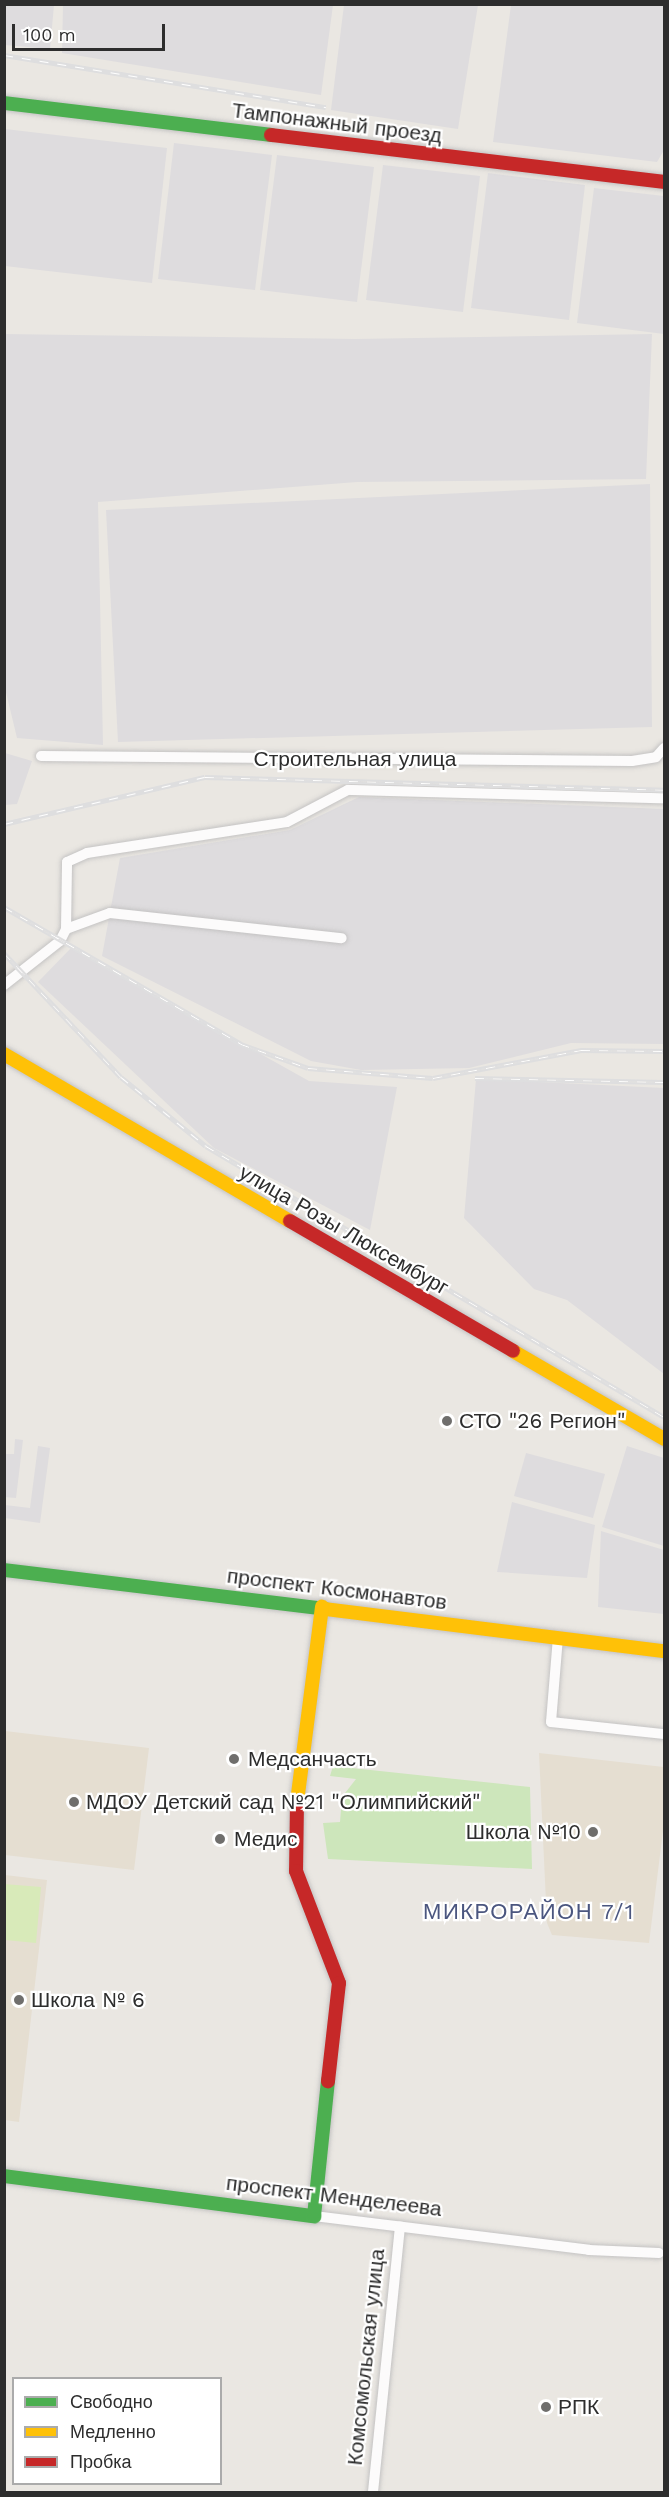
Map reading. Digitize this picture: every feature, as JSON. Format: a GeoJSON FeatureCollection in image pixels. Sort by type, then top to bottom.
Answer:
{"type":"FeatureCollection","features":[{"type":"Feature","properties":{"kind":"street","name":"Тампонажный проезд"},"geometry":{"type":"LineString","coordinates":[[4,103],[664,182]]}},
{"type":"Feature","properties":{"kind":"street","name":"Строительная улица"},"geometry":{"type":"LineString","coordinates":[[41,756],[632,761],[656,757],[664,748]]}},
{"type":"Feature","properties":{"kind":"street"},"geometry":{"type":"LineString","coordinates":[[4,985],[60,941],[66,929],[67,862],[87,853],[287,822],[348,790],[664,798]]}},
{"type":"Feature","properties":{"kind":"street"},"geometry":{"type":"LineString","coordinates":[[66,929],[110,913],[342,938]]}},
{"type":"Feature","properties":{"kind":"street","name":"улица Розы Люксембург"},"geometry":{"type":"LineString","coordinates":[[4,1054],[664,1439]]}},
{"type":"Feature","properties":{"kind":"street","name":"проспект Космонавтов"},"geometry":{"type":"LineString","coordinates":[[4,1570],[322,1607],[664,1651]]}},
{"type":"Feature","properties":{"kind":"street"},"geometry":{"type":"LineString","coordinates":[[314,2216],[339,1983],[296,1871],[293,1833],[322,1607]]}},
{"type":"Feature","properties":{"kind":"street"},"geometry":{"type":"LineString","coordinates":[[558,1637],[551,1722],[664,1734]]}},
{"type":"Feature","properties":{"kind":"street","name":"проспект Менделеева"},"geometry":{"type":"LineString","coordinates":[[4,2176],[589,2250],[659,2253]]}},
{"type":"Feature","properties":{"kind":"street","name":"Комсомольская улица"},"geometry":{"type":"LineString","coordinates":[[373,2493],[400,2226]]}},
{"type":"Feature","properties":{"kind":"shaded area"},"geometry":{"type":"Polygon","coordinates":[[[5,4],[54,5],[50,49],[5,45],[5,4]]]}},
{"type":"Feature","properties":{"kind":"shaded area"},"geometry":{"type":"Polygon","coordinates":[[[63,5],[333,5],[321,95],[62,53],[63,5]]]}},
{"type":"Feature","properties":{"kind":"shaded area"},"geometry":{"type":"Polygon","coordinates":[[[344,5],[478,5],[458,129],[331,110],[344,5]]]}},
{"type":"Feature","properties":{"kind":"shaded area"},"geometry":{"type":"Polygon","coordinates":[[[511,5],[664,5],[664,150],[657,162],[493,142],[511,5]]]}},
{"type":"Feature","properties":{"kind":"shaded area"},"geometry":{"type":"Polygon","coordinates":[[[5,129],[167,148],[152,283],[5,266],[5,129]]]}},
{"type":"Feature","properties":{"kind":"shaded area"},"geometry":{"type":"Polygon","coordinates":[[[174,143],[272,155],[255,290],[158,279],[174,143]]]}},
{"type":"Feature","properties":{"kind":"shaded area"},"geometry":{"type":"Polygon","coordinates":[[[277,155],[374,167],[357,302],[260,290],[277,155]]]}},
{"type":"Feature","properties":{"kind":"shaded area"},"geometry":{"type":"Polygon","coordinates":[[[383,165],[480,176],[463,312],[366,300],[383,165]]]}},
{"type":"Feature","properties":{"kind":"shaded area"},"geometry":{"type":"Polygon","coordinates":[[[488,173],[585,185],[569,320],[471,308],[488,173]]]}},
{"type":"Feature","properties":{"kind":"shaded area"},"geometry":{"type":"Polygon","coordinates":[[[594,188],[664,196],[664,334],[577,323],[594,188]]]}},
{"type":"Feature","properties":{"kind":"shaded area"},"geometry":{"type":"Polygon","coordinates":[[[4,334],[355,339],[652,334],[646,479],[357,482],[98,502],[103,745],[17,738],[4,684],[4,334]]]}},
{"type":"Feature","properties":{"kind":"shaded area"},"geometry":{"type":"Polygon","coordinates":[[[650,484],[652,727],[118,742],[106,510],[650,484]]]}},
{"type":"Feature","properties":{"kind":"shaded area"},"geometry":{"type":"Polygon","coordinates":[[[5,753],[32,761],[17,804],[5,805],[5,753]]]}},
{"type":"Feature","properties":{"kind":"shaded area"},"geometry":{"type":"Polygon","coordinates":[[[359,797],[664,809],[664,1044],[571,1043],[469,1068],[361,1070],[311,1061],[102,956],[120,858],[290,830],[359,797]]]}},
{"type":"Feature","properties":{"kind":"shaded area"},"geometry":{"type":"Polygon","coordinates":[[[71,948],[309,1081],[397,1087],[370,1230],[214,1148],[38,982],[71,948]]]}},
{"type":"Feature","properties":{"kind":"shaded area"},"geometry":{"type":"Polygon","coordinates":[[[476,1079],[664,1088],[664,1374],[567,1300],[534,1289],[464,1218],[476,1079]]]}},
{"type":"Feature","properties":{"kind":"shaded area"},"geometry":{"type":"Polygon","coordinates":[[[15,1439],[23,1440],[16,1498],[4,1497],[5,1454],[14,1454],[15,1439]]]}},
{"type":"Feature","properties":{"kind":"shaded area"},"geometry":{"type":"Polygon","coordinates":[[[38,1446],[50,1448],[40,1523],[5,1518],[5,1505],[30,1508],[38,1446]]]}},
{"type":"Feature","properties":{"kind":"shaded area"},"geometry":{"type":"Polygon","coordinates":[[[627,1446],[664,1458],[664,1546],[602,1527],[627,1446]]]}},
{"type":"Feature","properties":{"kind":"shaded area"},"geometry":{"type":"Polygon","coordinates":[[[526,1453],[605,1474],[593,1518],[514,1496],[526,1453]]]}},
{"type":"Feature","properties":{"kind":"shaded area"},"geometry":{"type":"Polygon","coordinates":[[[512,1502],[595,1525],[587,1578],[497,1572],[512,1502]]]}},
{"type":"Feature","properties":{"kind":"shaded area"},"geometry":{"type":"Polygon","coordinates":[[[601,1531],[664,1550],[664,1614],[598,1607],[601,1531]]]}},
{"type":"Feature","properties":{"kind":"shaded area","name":"МДОУ Детский сад №21 \"Олимпийский\""},"geometry":{"type":"Polygon","coordinates":[[[5,1731],[149,1748],[134,1870],[5,1855],[5,1731]]]}},
{"type":"Feature","properties":{"kind":"shaded area"},"geometry":{"type":"Polygon","coordinates":[[[539,1753],[664,1767],[664,1823],[649,1943],[552,1935],[547,1923],[539,1753]]]}},
{"type":"Feature","properties":{"kind":"shaded area","name":"Школа № 6"},"geometry":{"type":"Polygon","coordinates":[[[5,1875],[47,1880],[19,2122],[5,2120],[5,1875]]]}},
{"type":"Feature","properties":{"kind":"green space"},"geometry":{"type":"Polygon","coordinates":[[[333,1766],[530,1787],[532,1869],[328,1859],[323,1823],[340,1822],[342,1797],[356,1779],[330,1776],[333,1766]]]}},
{"type":"Feature","properties":{"kind":"green space"},"geometry":{"type":"Polygon","coordinates":[[[4,1884],[41,1887],[36,1943],[5,1940],[4,1884]]]}},
{"type":"Feature","properties":{"kind":"railway"},"geometry":{"type":"LineString","coordinates":[[4,55],[326,107]]}},
{"type":"Feature","properties":{"kind":"railway"},"geometry":{"type":"LineString","coordinates":[[4,824],[205,777],[664,790]]}},
{"type":"Feature","properties":{"kind":"railway"},"geometry":{"type":"LineString","coordinates":[[4,907],[241,1044],[308,1068],[433,1078],[581,1050],[664,1051]]}},
{"type":"Feature","properties":{"kind":"railway"},"geometry":{"type":"LineString","coordinates":[[4,953],[121,1077],[206,1146],[664,1417]]}},
{"type":"Feature","properties":{"kind":"railway"},"geometry":{"type":"LineString","coordinates":[[475,1078],[664,1082]]}},
{"type":"Feature","properties":{"kind":"traffic: fast"},"geometry":{"type":"LineString","coordinates":[[4,103],[271,135]]}},
{"type":"Feature","properties":{"kind":"traffic: fast"},"geometry":{"type":"LineString","coordinates":[[4,1570],[325,1609]]}},
{"type":"Feature","properties":{"kind":"traffic: fast"},"geometry":{"type":"LineString","coordinates":[[4,2176],[314,2216],[328,2081]]}},
{"type":"Feature","properties":{"kind":"traffic: slow"},"geometry":{"type":"LineString","coordinates":[[4,1054],[290,1221]]}},
{"type":"Feature","properties":{"kind":"traffic: slow"},"geometry":{"type":"LineString","coordinates":[[513,1351],[664,1439]]}},
{"type":"Feature","properties":{"kind":"traffic: slow"},"geometry":{"type":"LineString","coordinates":[[297,1802],[322,1607]]}},
{"type":"Feature","properties":{"kind":"traffic: slow"},"geometry":{"type":"LineString","coordinates":[[325,1609],[664,1651]]}},
{"type":"Feature","properties":{"kind":"traffic: jam"},"geometry":{"type":"LineString","coordinates":[[271,135],[664,182]]}},
{"type":"Feature","properties":{"kind":"traffic: jam"},"geometry":{"type":"LineString","coordinates":[[290,1221],[513,1351]]}},
{"type":"Feature","properties":{"kind":"traffic: jam"},"geometry":{"type":"LineString","coordinates":[[297,1802],[296,1871],[339,1983],[328,2081]]}},
{"type":"Feature","properties":{"kind":"place","name":"СТО \"26 Регион\""},"geometry":{"type":"Point","coordinates":[447,1421]}},
{"type":"Feature","properties":{"kind":"place","name":"Медсанчасть"},"geometry":{"type":"Point","coordinates":[234,1759]}},
{"type":"Feature","properties":{"kind":"place","name":"МДОУ Детский сад №21 \"Олимпийский\""},"geometry":{"type":"Point","coordinates":[74,1802]}},
{"type":"Feature","properties":{"kind":"place","name":"Школа №10"},"geometry":{"type":"Point","coordinates":[593,1832]}},
{"type":"Feature","properties":{"kind":"place","name":"Медис"},"geometry":{"type":"Point","coordinates":[220,1839]}},
{"type":"Feature","properties":{"kind":"place","name":"Школа № 6"},"geometry":{"type":"Point","coordinates":[19,2000]}},
{"type":"Feature","properties":{"kind":"place","name":"РПК"},"geometry":{"type":"Point","coordinates":[546,2407]}},
{"type":"Feature","properties":{"kind":"district","name":"МИКРОРАЙОН 7/1"},"geometry":{"type":"Point","coordinates":[529,1912]}}]}
